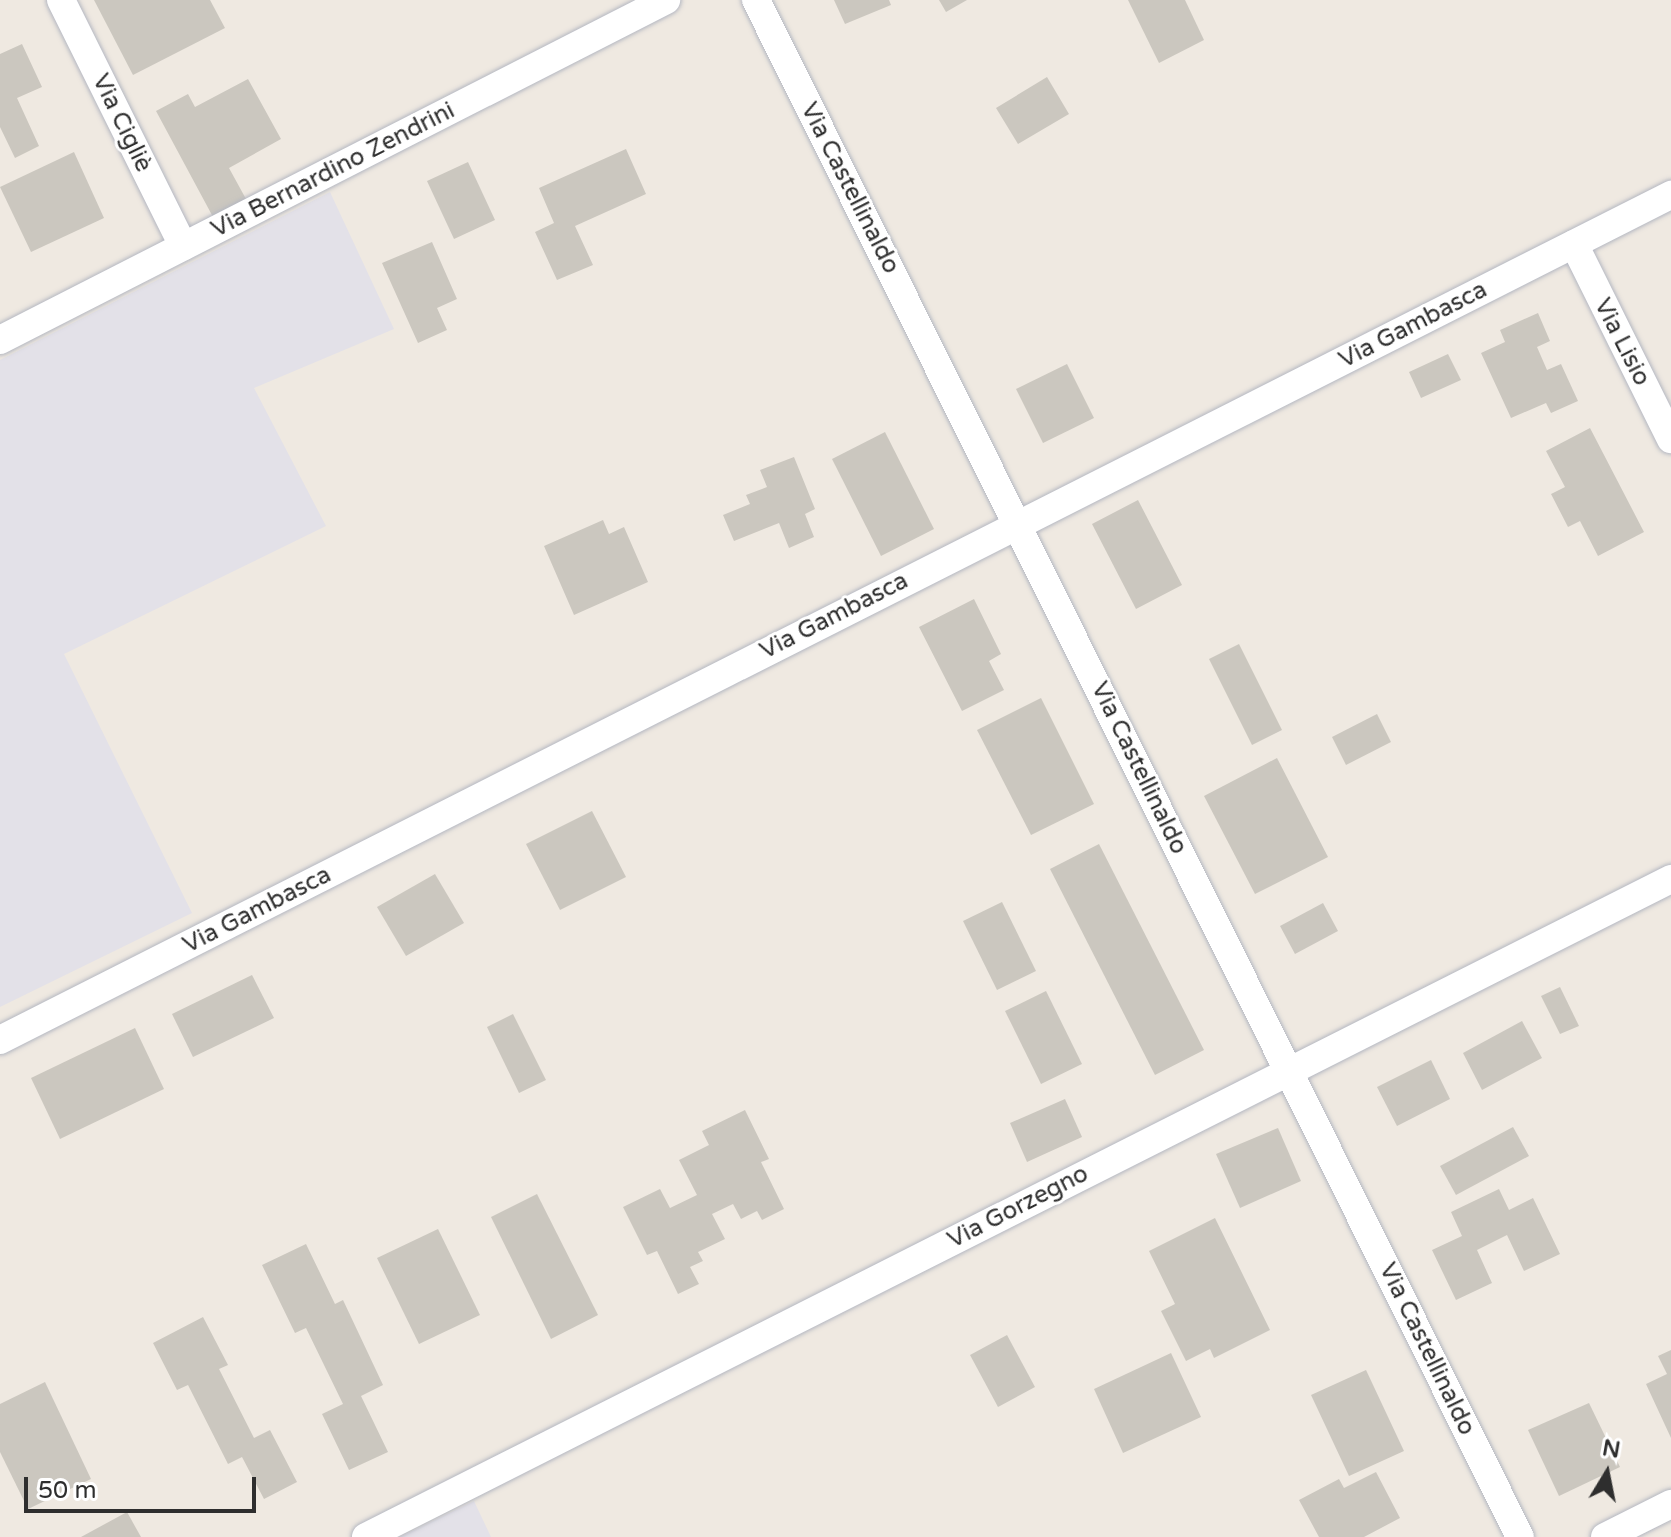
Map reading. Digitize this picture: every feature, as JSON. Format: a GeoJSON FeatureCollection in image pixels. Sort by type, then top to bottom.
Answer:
{"type":"FeatureCollection","features":[{"type":"Feature","properties":{"kind":"street","name":"Via Cigliè"},"geometry":{"type":"LineString","coordinates":[[61,0],[183,246]]}},
{"type":"Feature","properties":{"kind":"street","name":"Via Bernardino Zendrini"},"geometry":{"type":"LineString","coordinates":[[0,340],[666,0]]}},
{"type":"Feature","properties":{"kind":"street","name":"Via Castellinaldo"},"geometry":{"type":"LineString","coordinates":[[756,0],[1520,1537]]}},
{"type":"Feature","properties":{"kind":"street","name":"Via Gambasca"},"geometry":{"type":"LineString","coordinates":[[0,1040],[1671,195]]}},
{"type":"Feature","properties":{"kind":"street","name":"Via Lisio"},"geometry":{"type":"LineString","coordinates":[[1574,244],[1671,439]]}},
{"type":"Feature","properties":{"kind":"street","name":"Via Gorzegno"},"geometry":{"type":"LineString","coordinates":[[366,1537],[1671,879]]}},
{"type":"Feature","properties":{"kind":"street"},"geometry":{"type":"LineString","coordinates":[[1605,1537],[1671,1504]]}},
{"type":"Feature","properties":{"kind":"shaded area"},"geometry":{"type":"Polygon","coordinates":[[[330,192],[394,329],[254,388],[326,526],[64,654],[192,913],[0,1007],[0,360],[330,192]]]}},
{"type":"Feature","properties":{"kind":"shaded area"},"geometry":{"type":"Polygon","coordinates":[[[474,1501],[491,1537],[400,1537],[474,1501]]]}},
{"type":"Feature","properties":{"kind":"building"},"geometry":{"type":"Polygon","coordinates":[[[94,0],[210,0],[225,28],[133,75],[94,0]]]}},
{"type":"Feature","properties":{"kind":"building"},"geometry":{"type":"Polygon","coordinates":[[[834,0],[889,0],[891,5],[845,24],[834,0]]]}},
{"type":"Feature","properties":{"kind":"building"},"geometry":{"type":"Polygon","coordinates":[[[939,0],[967,0],[946,12],[939,0]]]}},
{"type":"Feature","properties":{"kind":"building"},"geometry":{"type":"Polygon","coordinates":[[[1128,0],[1185,0],[1204,40],[1159,63],[1128,0]]]}},
{"type":"Feature","properties":{"kind":"building"},"geometry":{"type":"Polygon","coordinates":[[[22,44],[42,87],[17,98],[39,146],[15,158],[0,127],[0,54],[22,44]]]}},
{"type":"Feature","properties":{"kind":"building"},"geometry":{"type":"Polygon","coordinates":[[[1047,77],[1069,114],[1018,144],[996,108],[1047,77]]]}},
{"type":"Feature","properties":{"kind":"building"},"geometry":{"type":"Polygon","coordinates":[[[248,79],[281,139],[229,168],[246,199],[213,217],[156,111],[188,94],[195,107],[248,79]]]}},
{"type":"Feature","properties":{"kind":"building"},"geometry":{"type":"Polygon","coordinates":[[[626,149],[646,194],[575,226],[593,265],[557,280],[535,232],[554,223],[539,188],[626,149]]]}},
{"type":"Feature","properties":{"kind":"building"},"geometry":{"type":"Polygon","coordinates":[[[74,152],[104,218],[31,252],[0,187],[74,152]]]}},
{"type":"Feature","properties":{"kind":"building"},"geometry":{"type":"Polygon","coordinates":[[[468,162],[495,220],[454,239],[427,181],[468,162]]]}},
{"type":"Feature","properties":{"kind":"building"},"geometry":{"type":"Polygon","coordinates":[[[432,242],[457,299],[437,308],[447,330],[418,343],[382,263],[432,242]]]}},
{"type":"Feature","properties":{"kind":"building"},"geometry":{"type":"Polygon","coordinates":[[[1538,313],[1550,341],[1537,347],[1547,370],[1561,364],[1578,401],[1551,413],[1546,403],[1511,418],[1481,353],[1505,342],[1500,330],[1538,313]]]}},
{"type":"Feature","properties":{"kind":"building"},"geometry":{"type":"Polygon","coordinates":[[[1448,354],[1461,380],[1421,398],[1409,372],[1448,354]]]}},
{"type":"Feature","properties":{"kind":"building"},"geometry":{"type":"Polygon","coordinates":[[[1067,364],[1094,418],[1043,443],[1016,389],[1067,364]]]}},
{"type":"Feature","properties":{"kind":"building"},"geometry":{"type":"Polygon","coordinates":[[[1590,428],[1644,532],[1598,556],[1580,521],[1568,527],[1551,494],[1565,487],[1546,451],[1590,428]]]}},
{"type":"Feature","properties":{"kind":"building"},"geometry":{"type":"Polygon","coordinates":[[[885,432],[934,529],[881,556],[832,459],[885,432]]]}},
{"type":"Feature","properties":{"kind":"building"},"geometry":{"type":"Polygon","coordinates":[[[794,457],[815,509],[805,514],[814,537],[789,548],[779,523],[734,541],[723,515],[750,504],[746,495],[767,487],[760,470],[794,457]]]}},
{"type":"Feature","properties":{"kind":"building"},"geometry":{"type":"Polygon","coordinates":[[[1138,500],[1182,585],[1136,609],[1092,524],[1138,500]]]}},
{"type":"Feature","properties":{"kind":"building"},"geometry":{"type":"Polygon","coordinates":[[[603,520],[609,534],[624,527],[648,582],[574,615],[544,546],[603,520]]]}},
{"type":"Feature","properties":{"kind":"building"},"geometry":{"type":"Polygon","coordinates":[[[974,599],[1001,654],[989,661],[1004,690],[962,711],[919,627],[974,599]]]}},
{"type":"Feature","properties":{"kind":"building"},"geometry":{"type":"Polygon","coordinates":[[[1239,644],[1282,730],[1252,745],[1209,659],[1239,644]]]}},
{"type":"Feature","properties":{"kind":"building"},"geometry":{"type":"Polygon","coordinates":[[[1041,698],[1094,804],[1031,835],[977,730],[1041,698]]]}},
{"type":"Feature","properties":{"kind":"building"},"geometry":{"type":"Polygon","coordinates":[[[1377,714],[1391,742],[1346,765],[1332,737],[1377,714]]]}},
{"type":"Feature","properties":{"kind":"building"},"geometry":{"type":"Polygon","coordinates":[[[1277,758],[1328,857],[1255,894],[1204,796],[1277,758]]]}},
{"type":"Feature","properties":{"kind":"building"},"geometry":{"type":"Polygon","coordinates":[[[592,811],[626,877],[560,910],[526,844],[592,811]]]}},
{"type":"Feature","properties":{"kind":"building"},"geometry":{"type":"Polygon","coordinates":[[[1099,844],[1204,1050],[1155,1075],[1050,869],[1099,844]]]}},
{"type":"Feature","properties":{"kind":"building"},"geometry":{"type":"Polygon","coordinates":[[[435,874],[464,923],[406,956],[377,907],[435,874]]]}},
{"type":"Feature","properties":{"kind":"building"},"geometry":{"type":"Polygon","coordinates":[[[1002,902],[1036,971],[997,990],[963,921],[1002,902]]]}},
{"type":"Feature","properties":{"kind":"building"},"geometry":{"type":"Polygon","coordinates":[[[1323,903],[1338,931],[1295,954],[1280,926],[1323,903]]]}},
{"type":"Feature","properties":{"kind":"building"},"geometry":{"type":"Polygon","coordinates":[[[252,975],[274,1018],[193,1057],[172,1014],[252,975]]]}},
{"type":"Feature","properties":{"kind":"building"},"geometry":{"type":"Polygon","coordinates":[[[1560,987],[1579,1026],[1560,1034],[1541,996],[1560,987]]]}},
{"type":"Feature","properties":{"kind":"building"},"geometry":{"type":"Polygon","coordinates":[[[1046,991],[1082,1064],[1041,1084],[1005,1011],[1046,991]]]}},
{"type":"Feature","properties":{"kind":"building"},"geometry":{"type":"Polygon","coordinates":[[[513,1014],[546,1080],[519,1093],[487,1027],[513,1014]]]}},
{"type":"Feature","properties":{"kind":"building"},"geometry":{"type":"Polygon","coordinates":[[[1522,1021],[1542,1058],[1482,1090],[1463,1053],[1522,1021]]]}},
{"type":"Feature","properties":{"kind":"building"},"geometry":{"type":"Polygon","coordinates":[[[135,1028],[164,1089],[60,1139],[31,1078],[135,1028]]]}},
{"type":"Feature","properties":{"kind":"building"},"geometry":{"type":"Polygon","coordinates":[[[1431,1060],[1450,1099],[1397,1126],[1377,1087],[1431,1060]]]}},
{"type":"Feature","properties":{"kind":"building"},"geometry":{"type":"Polygon","coordinates":[[[1065,1099],[1082,1137],[1027,1162],[1010,1123],[1065,1099]]]}},
{"type":"Feature","properties":{"kind":"building"},"geometry":{"type":"Polygon","coordinates":[[[745,1110],[769,1159],[761,1162],[784,1209],[762,1220],[757,1211],[741,1219],[733,1204],[712,1214],[725,1239],[698,1252],[703,1261],[690,1267],[699,1284],[678,1294],[657,1251],[647,1255],[623,1207],[660,1189],[670,1208],[697,1195],[679,1160],[709,1145],[702,1131],[745,1110]]]}},
{"type":"Feature","properties":{"kind":"building"},"geometry":{"type":"Polygon","coordinates":[[[1513,1127],[1529,1156],[1456,1195],[1440,1166],[1513,1127]]]}},
{"type":"Feature","properties":{"kind":"building"},"geometry":{"type":"Polygon","coordinates":[[[1278,1128],[1301,1181],[1240,1208],[1216,1154],[1278,1128]]]}},
{"type":"Feature","properties":{"kind":"building"},"geometry":{"type":"Polygon","coordinates":[[[1499,1189],[1509,1210],[1533,1198],[1560,1254],[1524,1271],[1507,1235],[1477,1250],[1492,1283],[1456,1300],[1432,1250],[1462,1236],[1451,1212],[1499,1189]]]}},
{"type":"Feature","properties":{"kind":"building"},"geometry":{"type":"Polygon","coordinates":[[[537,1194],[598,1315],[551,1339],[491,1217],[537,1194]]]}},
{"type":"Feature","properties":{"kind":"building"},"geometry":{"type":"Polygon","coordinates":[[[1215,1218],[1270,1330],[1214,1358],[1210,1349],[1186,1361],[1161,1311],[1175,1304],[1149,1251],[1215,1218]]]}},
{"type":"Feature","properties":{"kind":"building"},"geometry":{"type":"Polygon","coordinates":[[[438,1229],[480,1315],[419,1344],[377,1258],[438,1229]]]}},
{"type":"Feature","properties":{"kind":"building"},"geometry":{"type":"Polygon","coordinates":[[[306,1244],[335,1304],[343,1300],[383,1385],[361,1396],[388,1452],[349,1470],[322,1414],[343,1404],[306,1328],[295,1333],[262,1265],[306,1244]]]}},
{"type":"Feature","properties":{"kind":"building"},"geometry":{"type":"Polygon","coordinates":[[[203,1317],[228,1365],[219,1369],[254,1438],[270,1430],[297,1482],[264,1499],[242,1457],[228,1464],[188,1385],[177,1390],[153,1343],[203,1317]]]}},
{"type":"Feature","properties":{"kind":"building"},"geometry":{"type":"Polygon","coordinates":[[[1007,1335],[1035,1387],[998,1407],[970,1355],[1007,1335]]]}},
{"type":"Feature","properties":{"kind":"building"},"geometry":{"type":"Polygon","coordinates":[[[1671,1350],[1671,1438],[1646,1384],[1667,1374],[1658,1356],[1671,1350]]]}},
{"type":"Feature","properties":{"kind":"building"},"geometry":{"type":"Polygon","coordinates":[[[1171,1353],[1201,1417],[1123,1453],[1094,1389],[1171,1353]]]}},
{"type":"Feature","properties":{"kind":"building"},"geometry":{"type":"Polygon","coordinates":[[[1366,1370],[1404,1451],[1349,1476],[1311,1395],[1366,1370]]]}},
{"type":"Feature","properties":{"kind":"building"},"geometry":{"type":"Polygon","coordinates":[[[45,1382],[91,1479],[28,1509],[0,1452],[0,1404],[45,1382]]]}},
{"type":"Feature","properties":{"kind":"building"},"geometry":{"type":"Polygon","coordinates":[[[1589,1403],[1620,1467],[1559,1496],[1528,1430],[1589,1403]]]}},
{"type":"Feature","properties":{"kind":"building"},"geometry":{"type":"Polygon","coordinates":[[[1376,1472],[1400,1518],[1364,1537],[1319,1537],[1299,1500],[1339,1479],[1344,1488],[1376,1472]]]}},
{"type":"Feature","properties":{"kind":"building"},"geometry":{"type":"Polygon","coordinates":[[[127,1512],[141,1537],[81,1537],[127,1512]]]}}]}
